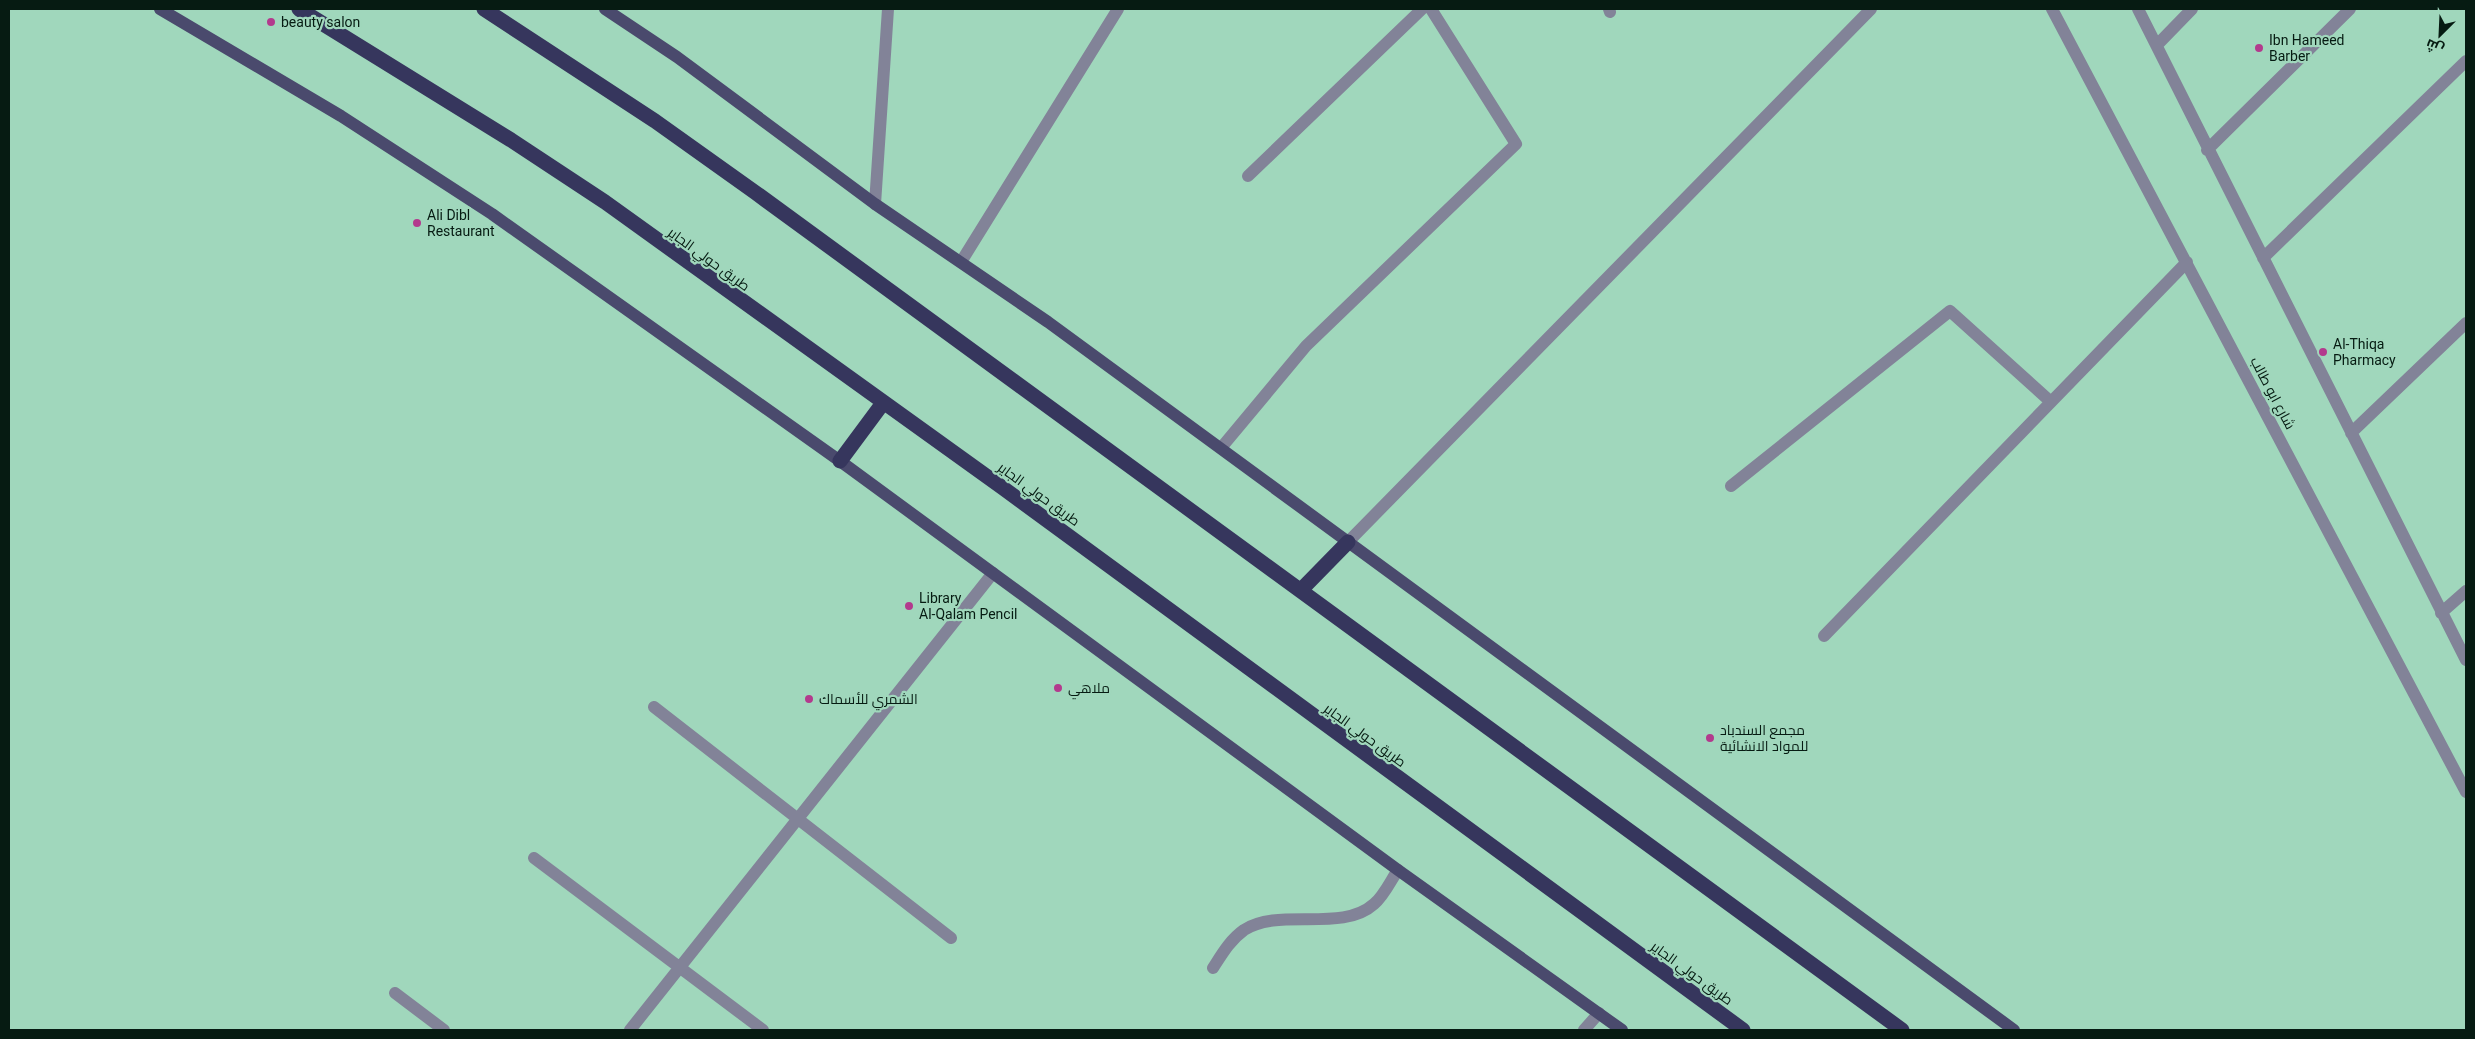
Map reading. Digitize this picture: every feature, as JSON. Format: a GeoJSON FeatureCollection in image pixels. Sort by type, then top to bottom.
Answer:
{"type":"FeatureCollection","features":[{"type":"Feature","properties":{"kind":"highway","name":"طريق حولي الجاير"},"geometry":{"type":"LineString","coordinates":[[299,9],[511,140],[597,197],[1003,488],[1742,1030]]}},
{"type":"Feature","properties":{"kind":"highway"},"geometry":{"type":"LineString","coordinates":[[484,9],[655,121],[1301,590],[1902,1030]]}},
{"type":"Feature","properties":{"kind":"highway"},"geometry":{"type":"LineString","coordinates":[[840,460],[883,403]]}},
{"type":"Feature","properties":{"kind":"highway"},"geometry":{"type":"LineString","coordinates":[[1301,590],[1348,542]]}},
{"type":"Feature","properties":{"kind":"main road"},"geometry":{"type":"LineString","coordinates":[[160,9],[341,116],[492,214],[840,460],[1398,870],[1622,1030]]}},
{"type":"Feature","properties":{"kind":"main road"},"geometry":{"type":"LineString","coordinates":[[605,9],[677,57],[875,204],[1048,322],[2014,1030]]}},
{"type":"Feature","properties":{"kind":"street"},"geometry":{"type":"LineString","coordinates":[[875,204],[888,9]]}},
{"type":"Feature","properties":{"kind":"street"},"geometry":{"type":"LineString","coordinates":[[961,262],[1118,9]]}},
{"type":"Feature","properties":{"kind":"street"},"geometry":{"type":"LineString","coordinates":[[1248,176],[1422,9]]}},
{"type":"Feature","properties":{"kind":"street"},"geometry":{"type":"LineString","coordinates":[[1221,448],[1306,346],[1516,144],[1431,9]]}},
{"type":"Feature","properties":{"kind":"street"},"geometry":{"type":"LineString","coordinates":[[1348,542],[1872,9]]}},
{"type":"Feature","properties":{"kind":"street","name":"شارع ابو طالب"},"geometry":{"type":"LineString","coordinates":[[2052,9],[2466,792]]}},
{"type":"Feature","properties":{"kind":"street"},"geometry":{"type":"LineString","coordinates":[[2138,9],[2207,150],[2466,660]]}},
{"type":"Feature","properties":{"kind":"street"},"geometry":{"type":"LineString","coordinates":[[2157,45],[2192,9]]}},
{"type":"Feature","properties":{"kind":"street"},"geometry":{"type":"LineString","coordinates":[[2207,150],[2350,9]]}},
{"type":"Feature","properties":{"kind":"street"},"geometry":{"type":"LineString","coordinates":[[2263,258],[2466,61]]}},
{"type":"Feature","properties":{"kind":"street"},"geometry":{"type":"LineString","coordinates":[[1824,636],[2187,262]]}},
{"type":"Feature","properties":{"kind":"street"},"geometry":{"type":"LineString","coordinates":[[1731,486],[1950,311],[2051,402]]}},
{"type":"Feature","properties":{"kind":"street"},"geometry":{"type":"LineString","coordinates":[[2351,433],[2466,323]]}},
{"type":"Feature","properties":{"kind":"street"},"geometry":{"type":"LineString","coordinates":[[630,1030],[994,573]]}},
{"type":"Feature","properties":{"kind":"street"},"geometry":{"type":"LineString","coordinates":[[2441,613],[2466,591]]}},
{"type":"Feature","properties":{"kind":"street"},"geometry":{"type":"LineString","coordinates":[[654,707],[951,938]]}},
{"type":"Feature","properties":{"kind":"street"},"geometry":{"type":"LineString","coordinates":[[534,858],[763,1030]]}},
{"type":"Feature","properties":{"kind":"street"},"geometry":{"type":"LineString","coordinates":[[1212,968],[1231,941],[1245,929],[1265,922],[1335,918],[1359,913],[1374,904],[1398,870]]}},
{"type":"Feature","properties":{"kind":"street"},"geometry":{"type":"LineString","coordinates":[[395,992],[444,1030]]}},
{"type":"Feature","properties":{"kind":"street"},"geometry":{"type":"LineString","coordinates":[[1584,1030],[1599,1013]]}},
{"type":"Feature","properties":{"kind":"place","name":"beauty salon"},"geometry":{"type":"Point","coordinates":[271,22]}},
{"type":"Feature","properties":{"kind":"place","name":"Ibn Hameed Barber"},"geometry":{"type":"Point","coordinates":[2259,48]}},
{"type":"Feature","properties":{"kind":"place","name":"Ali Dibl Restaurant"},"geometry":{"type":"Point","coordinates":[417,223]}},
{"type":"Feature","properties":{"kind":"place","name":"Al-Thiqa Pharmacy"},"geometry":{"type":"Point","coordinates":[2323,352]}},
{"type":"Feature","properties":{"kind":"place","name":"Library Al-Qalam Pencil"},"geometry":{"type":"Point","coordinates":[909,606]}},
{"type":"Feature","properties":{"kind":"place","name":"ملاهي"},"geometry":{"type":"Point","coordinates":[1058,688]}},
{"type":"Feature","properties":{"kind":"place","name":"الشمري للأسماك"},"geometry":{"type":"Point","coordinates":[809,699]}},
{"type":"Feature","properties":{"kind":"place","name":"مجمع السندباد للمواد الانشائية"},"geometry":{"type":"Point","coordinates":[1710,738]}}]}
